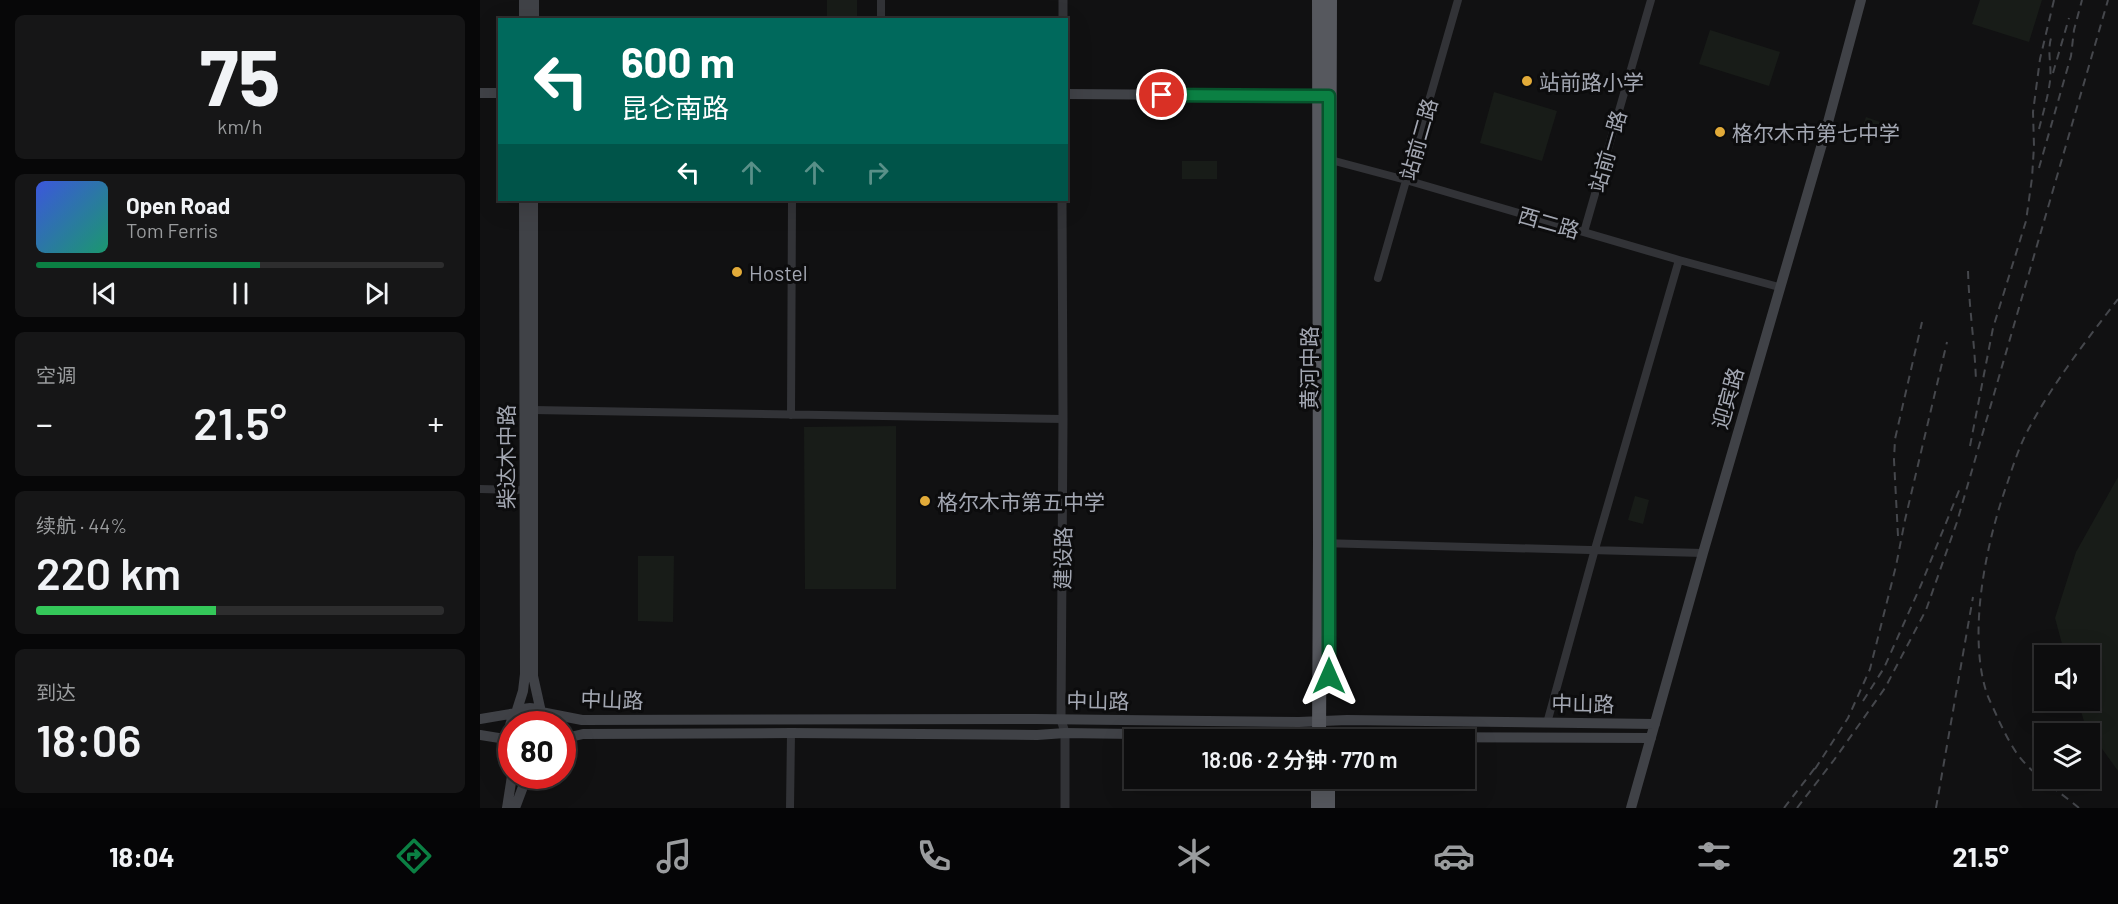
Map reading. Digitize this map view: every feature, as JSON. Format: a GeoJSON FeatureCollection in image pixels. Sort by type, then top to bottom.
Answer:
{"type":"FeatureCollection","features":[{"type":"Feature","properties":{"kind":"highway","name":"黄河中路"},"geometry":{"type":"LineString","coordinates":[[1319,0],[1324,96],[1324,729]]}},
{"type":"Feature","properties":{"kind":"highway","name":"黄河中路"},"geometry":{"type":"LineString","coordinates":[[1324,96],[1329,0]]}},
{"type":"Feature","properties":{"kind":"highway"},"geometry":{"type":"LineString","coordinates":[[1318,789],[1318,808]]}},
{"type":"Feature","properties":{"kind":"highway"},"geometry":{"type":"LineString","coordinates":[[1328,789],[1328,808]]}},
{"type":"Feature","properties":{"kind":"main road"},"geometry":{"type":"LineString","coordinates":[[524,0],[524,18]]}},
{"type":"Feature","properties":{"kind":"main road"},"geometry":{"type":"LineString","coordinates":[[534,0],[534,18]]}},
{"type":"Feature","properties":{"kind":"main road","name":"迎宾路"},"geometry":{"type":"LineString","coordinates":[[1631,808],[1862,0]]}},
{"type":"Feature","properties":{"kind":"main road"},"geometry":{"type":"LineString","coordinates":[[480,93],[498,93]]}},
{"type":"Feature","properties":{"kind":"main road"},"geometry":{"type":"LineString","coordinates":[[1068,94],[1324,96]]}},
{"type":"Feature","properties":{"kind":"main road","name":"柴达木中路"},"geometry":{"type":"LineString","coordinates":[[517,711],[525,674],[524,201]]}},
{"type":"Feature","properties":{"kind":"main road","name":"柴达木中路"},"geometry":{"type":"LineString","coordinates":[[533,201],[533,676],[541,711]]}},
{"type":"Feature","properties":{"kind":"main road","name":"中山路"},"geometry":{"type":"LineString","coordinates":[[521,711],[529,708],[541,711]]}},
{"type":"Feature","properties":{"kind":"main road"},"geometry":{"type":"LineString","coordinates":[[480,719],[498,716]]}},
{"type":"Feature","properties":{"kind":"main road","name":"中山路"},"geometry":{"type":"LineString","coordinates":[[576,719],[1061,719],[1287,722],[1324,720],[1655,724]]}},
{"type":"Feature","properties":{"kind":"main road","name":"中山路"},"geometry":{"type":"LineString","coordinates":[[576,736],[791,733],[1124,734]]}},
{"type":"Feature","properties":{"kind":"main road"},"geometry":{"type":"LineString","coordinates":[[480,735],[498,737]]}},
{"type":"Feature","properties":{"kind":"main road","name":"中山路"},"geometry":{"type":"LineString","coordinates":[[1475,738],[1651,738]]}},
{"type":"Feature","properties":{"kind":"main road"},"geometry":{"type":"LineString","coordinates":[[507,808],[510,789]]}},
{"type":"Feature","properties":{"kind":"main road"},"geometry":{"type":"LineString","coordinates":[[515,808],[522,789]]}},
{"type":"Feature","properties":{"kind":"street"},"geometry":{"type":"LineString","coordinates":[[881,0],[881,18]]}},
{"type":"Feature","properties":{"kind":"street"},"geometry":{"type":"LineString","coordinates":[[1063,0],[1063,18]]}},
{"type":"Feature","properties":{"kind":"street","name":"站前二路"},"geometry":{"type":"LineString","coordinates":[[1378,278],[1458,0]]}},
{"type":"Feature","properties":{"kind":"street","name":"站前一路"},"geometry":{"type":"LineString","coordinates":[[1584,232],[1651,0]]}},
{"type":"Feature","properties":{"kind":"street","name":"西二路"},"geometry":{"type":"LineString","coordinates":[[1324,159],[1406,180],[1779,287]]}},
{"type":"Feature","properties":{"kind":"street"},"geometry":{"type":"LineString","coordinates":[[791,414],[792,201]]}},
{"type":"Feature","properties":{"kind":"street","name":"建设路"},"geometry":{"type":"LineString","coordinates":[[1062,201],[1064,419],[1061,719],[1065,733],[1065,808]]}},
{"type":"Feature","properties":{"kind":"street"},"geometry":{"type":"LineString","coordinates":[[1547,723],[1679,260]]}},
{"type":"Feature","properties":{"kind":"street"},"geometry":{"type":"LineString","coordinates":[[533,411],[1064,419]]}},
{"type":"Feature","properties":{"kind":"street"},"geometry":{"type":"LineString","coordinates":[[480,489],[525,489]]}},
{"type":"Feature","properties":{"kind":"street"},"geometry":{"type":"LineString","coordinates":[[1325,544],[1703,553]]}},
{"type":"Feature","properties":{"kind":"street"},"geometry":{"type":"LineString","coordinates":[[790,808],[791,733]]}},
{"type":"Feature","properties":{"kind":"shaded area"},"geometry":{"type":"Polygon","coordinates":[[[827,0],[857,0],[857,18],[827,18],[827,0]]]}},
{"type":"Feature","properties":{"kind":"shaded area"},"geometry":{"type":"Polygon","coordinates":[[[1980,0],[2042,0],[2029,42],[1972,24],[1980,0]]]}},
{"type":"Feature","properties":{"kind":"shaded area"},"geometry":{"type":"Polygon","coordinates":[[[1710,30],[1780,52],[1769,86],[1699,64],[1710,30]]]}},
{"type":"Feature","properties":{"kind":"shaded area"},"geometry":{"type":"Polygon","coordinates":[[[1494,92],[1557,111],[1542,161],[1480,143],[1494,92]]]}},
{"type":"Feature","properties":{"kind":"shaded area"},"geometry":{"type":"Polygon","coordinates":[[[1866,117],[1891,126],[1887,140],[1861,132],[1866,117]]]}},
{"type":"Feature","properties":{"kind":"shaded area"},"geometry":{"type":"Polygon","coordinates":[[[1182,161],[1217,161],[1217,179],[1182,179],[1182,161]]]}},
{"type":"Feature","properties":{"kind":"shaded area"},"geometry":{"type":"Polygon","coordinates":[[[896,426],[896,589],[805,589],[804,427],[896,426]]]}},
{"type":"Feature","properties":{"kind":"shaded area"},"geometry":{"type":"Polygon","coordinates":[[[2118,477],[2118,771],[2100,746],[2100,723],[2084,723],[2081,711],[2100,711],[2100,645],[2062,645],[2055,618],[2076,552],[2118,477]]]}},
{"type":"Feature","properties":{"kind":"shaded area"},"geometry":{"type":"Polygon","coordinates":[[[1635,496],[1649,500],[1643,524],[1628,520],[1635,496]]]}},
{"type":"Feature","properties":{"kind":"shaded area"},"geometry":{"type":"Polygon","coordinates":[[[638,556],[674,556],[673,622],[638,621],[638,556]]]}},
{"type":"Feature","properties":{"kind":"railway"},"geometry":{"type":"LineString","coordinates":[[1970,446],[1993,328],[2026,221],[2032,178],[2033,112],[2040,59],[2054,0]]}},
{"type":"Feature","properties":{"kind":"railway"},"geometry":{"type":"LineString","coordinates":[[2039,168],[2071,56],[2074,30],[2082,0]]}},
{"type":"Feature","properties":{"kind":"railway"},"geometry":{"type":"LineString","coordinates":[[1797,808],[1885,688],[1926,610],[1957,522],[2108,0]]}},
{"type":"Feature","properties":{"kind":"railway"},"geometry":{"type":"LineString","coordinates":[[2053,73],[2069,18]]}},
{"type":"Feature","properties":{"kind":"railway"},"geometry":{"type":"LineString","coordinates":[[2039,129],[2050,81],[2051,38]]}},
{"type":"Feature","properties":{"kind":"railway"},"geometry":{"type":"LineString","coordinates":[[1968,271],[1976,382]]}},
{"type":"Feature","properties":{"kind":"railway"},"geometry":{"type":"LineString","coordinates":[[2079,808],[2031,770],[2007,737],[1987,694],[1981,670],[1979,617],[1992,533],[2022,443],[2059,379],[2118,299]]}},
{"type":"Feature","properties":{"kind":"railway"},"geometry":{"type":"LineString","coordinates":[[1898,536],[1895,439],[1922,322]]}},
{"type":"Feature","properties":{"kind":"railway"},"geometry":{"type":"LineString","coordinates":[[1815,769],[1848,718],[1870,669],[1947,342]]}},
{"type":"Feature","properties":{"kind":"railway"},"geometry":{"type":"LineString","coordinates":[[1863,701],[1884,668],[1921,585],[1960,488]]}},
{"type":"Feature","properties":{"kind":"railway"},"geometry":{"type":"LineString","coordinates":[[1936,808],[1973,597]]}},
{"type":"Feature","properties":{"kind":"railway"},"geometry":{"type":"LineString","coordinates":[[1784,808],[1818,764]]}},
{"type":"Feature","properties":{"kind":"place","name":"站前路小学"},"geometry":{"type":"Point","coordinates":[1527,81]}},
{"type":"Feature","properties":{"kind":"place","name":"格尔木市第七中学"},"geometry":{"type":"Point","coordinates":[1720,132]}},
{"type":"Feature","properties":{"kind":"place","name":"Hostel"},"geometry":{"type":"Point","coordinates":[737,272]}},
{"type":"Feature","properties":{"kind":"place","name":"格尔木市第五中学"},"geometry":{"type":"Point","coordinates":[925,501]}},
{"type":"Feature","properties":{"kind":"route"},"geometry":{"type":"LineString","coordinates":[[1162,95],[1329,96],[1329,676]]}}]}
